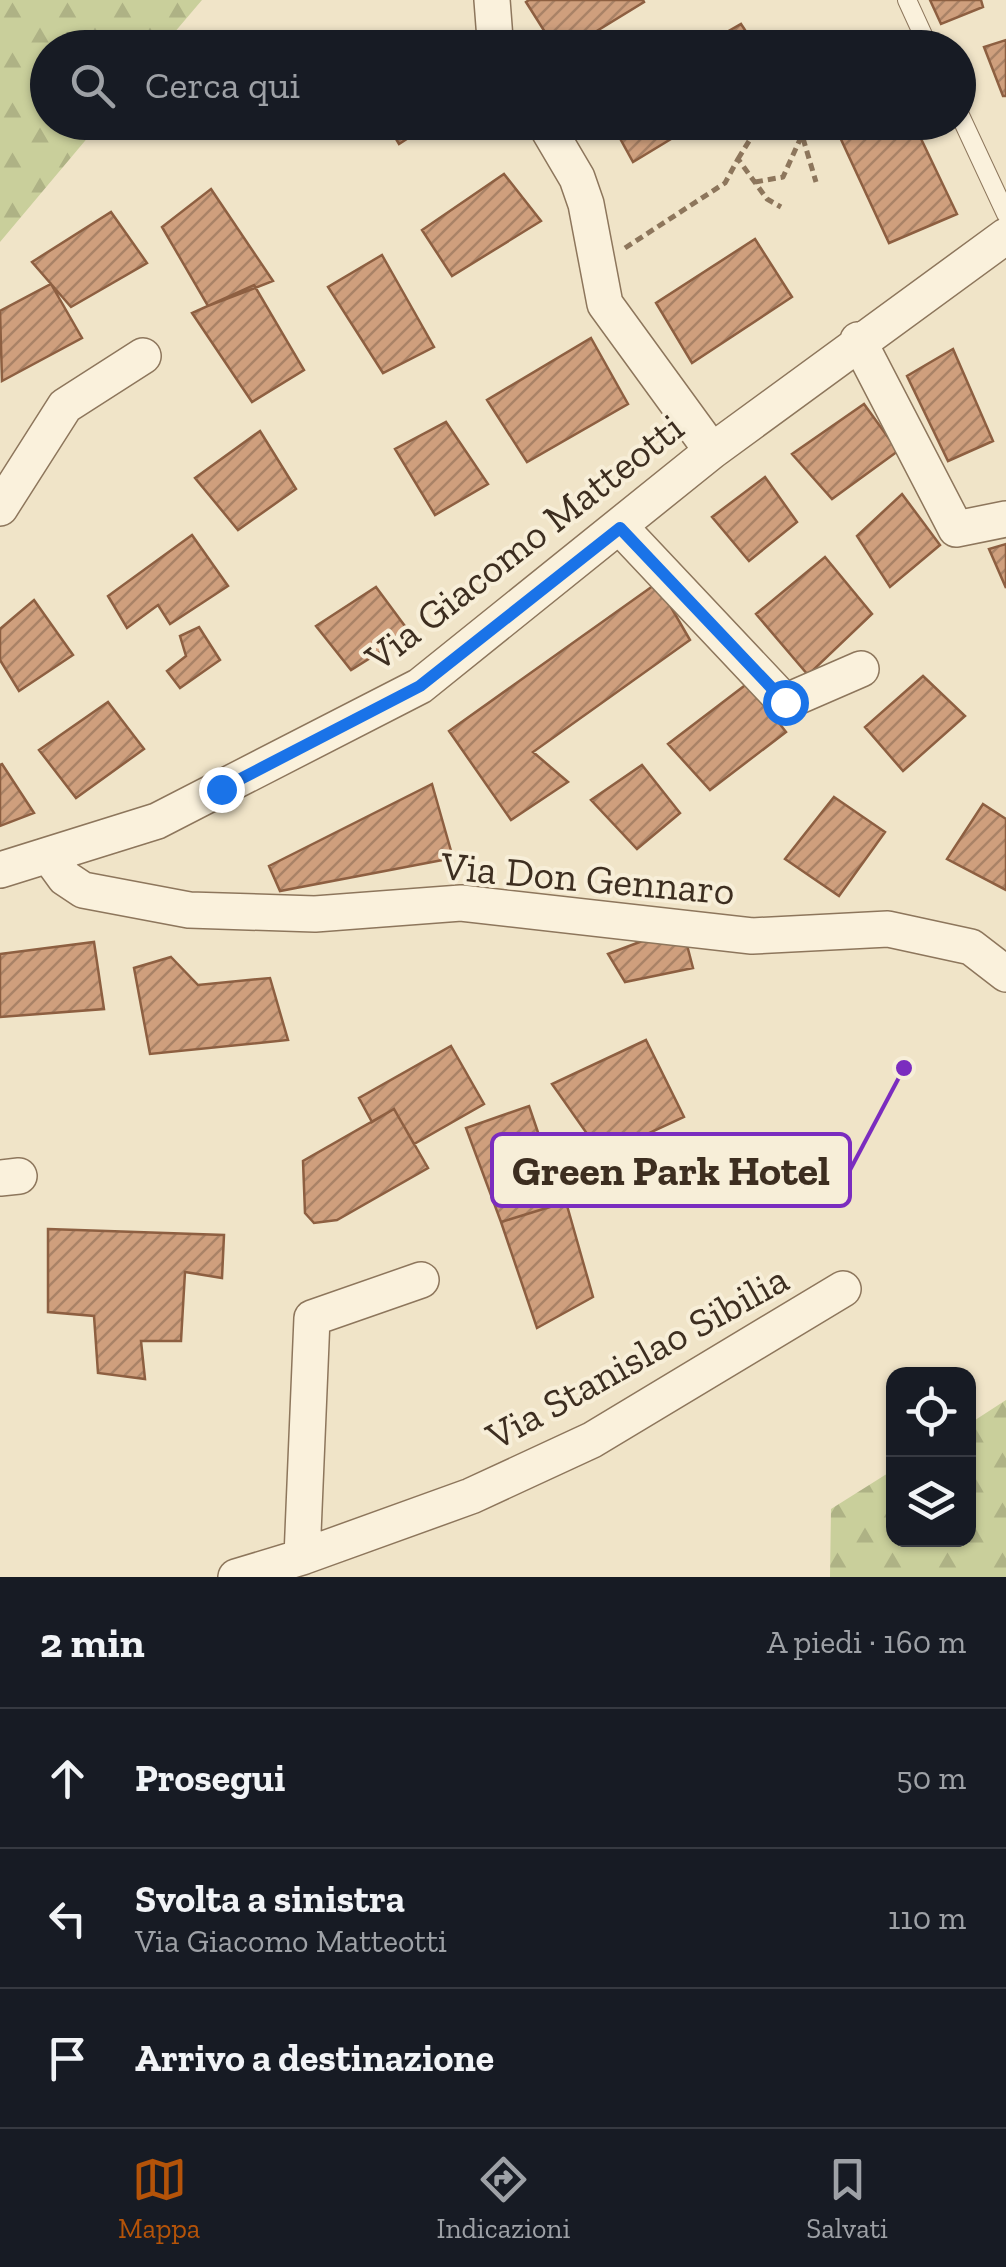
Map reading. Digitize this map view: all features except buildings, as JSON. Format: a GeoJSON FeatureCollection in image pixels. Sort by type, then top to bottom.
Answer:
{"type":"FeatureCollection","features":[{"type":"Feature","properties":{"kind":"street"},"geometry":{"type":"LineString","coordinates":[[492,0],[494,30]]}},
{"type":"Feature","properties":{"kind":"street"},"geometry":{"type":"LineString","coordinates":[[555,140],[577,178],[606,304],[712,451]]}},
{"type":"Feature","properties":{"kind":"street","name":"Via Giacomo Matteotti"},"geometry":{"type":"LineString","coordinates":[[19,860],[158,821],[420,686],[712,451],[858,340],[1006,236]]}},
{"type":"Feature","properties":{"kind":"street"},"geometry":{"type":"LineString","coordinates":[[858,340],[956,530],[1006,518]]}},
{"type":"Feature","properties":{"kind":"street"},"geometry":{"type":"LineString","coordinates":[[0,508],[65,406],[144,356]]}},
{"type":"Feature","properties":{"kind":"street"},"geometry":{"type":"LineString","coordinates":[[620,528],[785,702],[861,669]]}},
{"type":"Feature","properties":{"kind":"street","name":"Via Don Gennaro"},"geometry":{"type":"LineString","coordinates":[[19,860],[66,878],[83,890],[189,910],[315,914],[462,903],[752,936],[888,929],[971,947],[1006,974]]}},
{"type":"Feature","properties":{"kind":"street"},"geometry":{"type":"LineString","coordinates":[[302,1557],[312,1318],[421,1280]]}},
{"type":"Feature","properties":{"kind":"street","name":"Via Stanislao Sibilia"},"geometry":{"type":"LineString","coordinates":[[236,1577],[471,1496],[592,1440],[843,1289]]}},
{"type":"Feature","properties":{"kind":"lane"},"geometry":{"type":"LineString","coordinates":[[907,0],[921,30]]}},
{"type":"Feature","properties":{"kind":"lane"},"geometry":{"type":"LineString","coordinates":[[972,140],[1006,214]]}},
{"type":"Feature","properties":{"kind":"path"},"geometry":{"type":"LineString","coordinates":[[599,261],[725,183],[750,140]]}},
{"type":"Feature","properties":{"kind":"path"},"geometry":{"type":"LineString","coordinates":[[755,182],[783,176],[800,140]]}},
{"type":"Feature","properties":{"kind":"path"},"geometry":{"type":"LineString","coordinates":[[803,140],[816,182]]}},
{"type":"Feature","properties":{"kind":"path"},"geometry":{"type":"LineString","coordinates":[[738,159],[781,207]]}},
{"type":"Feature","properties":{"kind":"green space"},"geometry":{"type":"Polygon","coordinates":[[[0,0],[202,0],[176,30],[30,30],[30,140],[86,140],[0,242],[0,0]]]}},
{"type":"Feature","properties":{"kind":"green space"},"geometry":{"type":"Polygon","coordinates":[[[1006,1400],[1006,1577],[830,1577],[831,1509],[886,1474],[886,1547],[976,1547],[976,1419],[1006,1400]]]}},
{"type":"Feature","properties":{"kind":"place","name":"Green Park Hotel"},"geometry":{"type":"Point","coordinates":[904,1068]}},
{"type":"Feature","properties":{"kind":"route"},"geometry":{"type":"LineString","coordinates":[[221,789],[420,686],[620,528],[785,702]]}}]}
